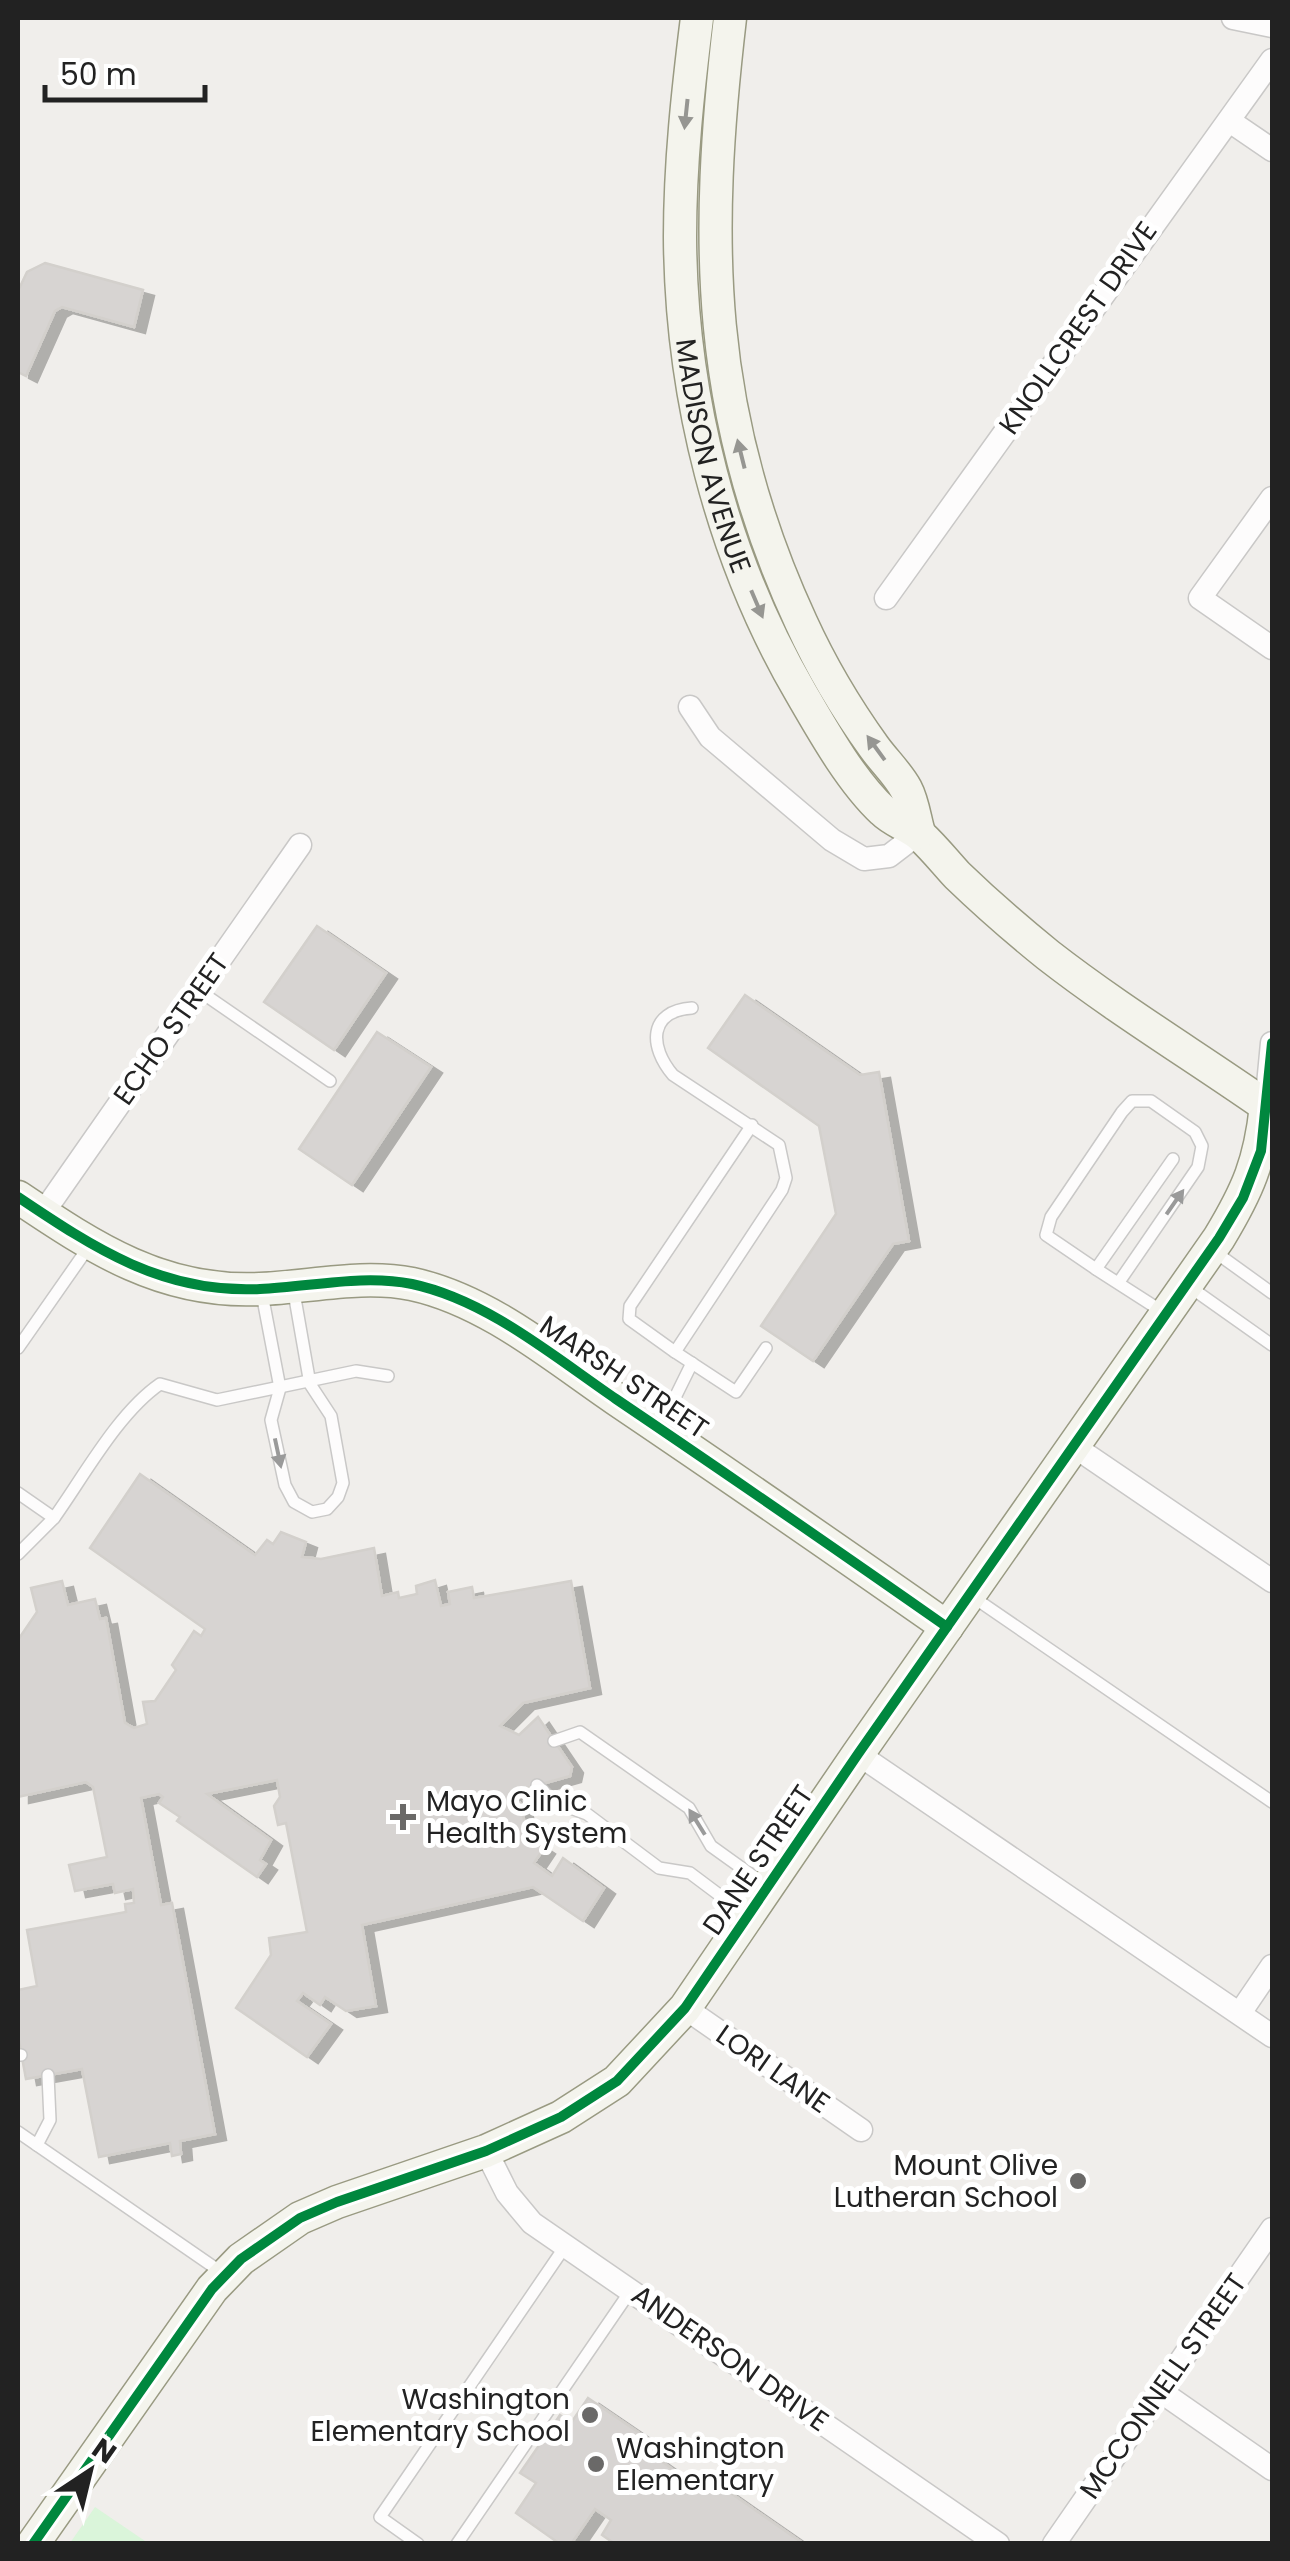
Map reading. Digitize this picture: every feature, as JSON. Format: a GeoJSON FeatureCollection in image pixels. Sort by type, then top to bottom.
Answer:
{"type":"FeatureCollection","features":[{"type":"Feature","properties":{"kind":"street","name":"MADISON AVENUE"},"geometry":{"type":"LineString","coordinates":[[697,18],[682,181],[682,289],[692,387],[716,494],[770,634],[818,723],[884,812],[918,834],[987,903],[1049,955],[1269,1108]]}},
{"type":"Feature","properties":{"kind":"street","name":"MADISON AVENUE"},"geometry":{"type":"LineString","coordinates":[[730,18],[718,130],[714,237],[719,336],[735,430],[762,529],[800,620],[847,706],[908,792],[918,834]]}},
{"type":"Feature","properties":{"kind":"street"},"geometry":{"type":"LineString","coordinates":[[1232,18],[1272,26]]}},
{"type":"Feature","properties":{"kind":"street","name":"KNOLLCREST DRIVE"},"geometry":{"type":"LineString","coordinates":[[886,598],[1162,211],[1232,122],[1272,60]]}},
{"type":"Feature","properties":{"kind":"street"},"geometry":{"type":"LineString","coordinates":[[1232,122],[1272,150]]}},
{"type":"Feature","properties":{"kind":"street"},"geometry":{"type":"LineString","coordinates":[[1272,498],[1200,598],[1272,648]]}},
{"type":"Feature","properties":{"kind":"street"},"geometry":{"type":"LineString","coordinates":[[690,707],[710,737],[832,840],[864,859],[889,856],[918,834]]}},
{"type":"Feature","properties":{"kind":"street","name":"ECHO STREET"},"geometry":{"type":"LineString","coordinates":[[30,1205],[198,990],[300,844]]}},
{"type":"Feature","properties":{"kind":"street"},"geometry":{"type":"LineString","coordinates":[[1269,1108],[1272,1042]]}},
{"type":"Feature","properties":{"kind":"street","name":"DANE STREET"},"geometry":{"type":"LineString","coordinates":[[32,2544],[225,2274],[267,2238],[300,2218],[486,2151],[590,2101],[617,2081],[685,2008],[1211,1250],[1243,1198],[1262,1151],[1269,1108]]}},
{"type":"Feature","properties":{"kind":"street","name":"MARSH STREET"},"geometry":{"type":"LineString","coordinates":[[30,1205],[90,1245],[143,1272],[170,1279],[221,1289],[354,1280],[412,1284],[478,1308],[660,1428],[947,1627]]}},
{"type":"Feature","properties":{"kind":"street"},"geometry":{"type":"LineString","coordinates":[[1075,1447],[1272,1582]]}},
{"type":"Feature","properties":{"kind":"street"},"geometry":{"type":"LineString","coordinates":[[858,1754],[1272,2036]]}},
{"type":"Feature","properties":{"kind":"street"},"geometry":{"type":"LineString","coordinates":[[1240,2013],[1272,1966]]}},
{"type":"Feature","properties":{"kind":"street","name":"LORI LANE"},"geometry":{"type":"LineString","coordinates":[[685,2008],[861,2130]]}},
{"type":"Feature","properties":{"kind":"street","name":"ANDERSON DRIVE"},"geometry":{"type":"LineString","coordinates":[[486,2151],[507,2193],[532,2223],[998,2544]]}},
{"type":"Feature","properties":{"kind":"street","name":"MCCONNELL STREET"},"geometry":{"type":"LineString","coordinates":[[1054,2544],[1272,2229]]}},
{"type":"Feature","properties":{"kind":"street"},"geometry":{"type":"LineString","coordinates":[[1160,2391],[1272,2469]]}},
{"type":"Feature","properties":{"kind":"lane"},"geometry":{"type":"LineString","coordinates":[[198,990],[330,1081]]}},
{"type":"Feature","properties":{"kind":"lane"},"geometry":{"type":"LineString","coordinates":[[676,1352],[782,1190],[786,1178],[779,1145],[673,1075],[662,1063],[656,1036],[661,1021],[668,1013],[692,1008]]}},
{"type":"Feature","properties":{"kind":"lane"},"geometry":{"type":"LineString","coordinates":[[1119,1282],[1198,1168],[1201,1156],[1202,1146],[1195,1132],[1151,1101],[1132,1101],[1122,1112],[1051,1216],[1046,1235],[1166,1315]]}},
{"type":"Feature","properties":{"kind":"lane"},"geometry":{"type":"LineString","coordinates":[[752,1125],[627,1314],[736,1392],[766,1348]]}},
{"type":"Feature","properties":{"kind":"lane"},"geometry":{"type":"LineString","coordinates":[[1096,1270],[1172,1159]]}},
{"type":"Feature","properties":{"kind":"lane"},"geometry":{"type":"LineString","coordinates":[[18,1348],[90,1245]]}},
{"type":"Feature","properties":{"kind":"lane"},"geometry":{"type":"LineString","coordinates":[[1211,1250],[1272,1293]]}},
{"type":"Feature","properties":{"kind":"lane"},"geometry":{"type":"LineString","coordinates":[[1187,1285],[1272,1345]]}},
{"type":"Feature","properties":{"kind":"lane"},"geometry":{"type":"LineString","coordinates":[[277,1288],[309,1380],[332,1416],[343,1483],[338,1498],[328,1508],[312,1512],[294,1502],[285,1485],[271,1420],[280,1388],[277,1288]]}},
{"type":"Feature","properties":{"kind":"lane"},"geometry":{"type":"LineString","coordinates":[[660,1428],[692,1363]]}},
{"type":"Feature","properties":{"kind":"lane"},"geometry":{"type":"LineString","coordinates":[[18,1554],[54,1518],[144,1396],[160,1384],[217,1400],[356,1372],[388,1376]]}},
{"type":"Feature","properties":{"kind":"lane"},"geometry":{"type":"LineString","coordinates":[[18,1494],[54,1518]]}},
{"type":"Feature","properties":{"kind":"lane"},"geometry":{"type":"LineString","coordinates":[[970,1595],[1272,1802]]}},
{"type":"Feature","properties":{"kind":"lane"},"geometry":{"type":"LineString","coordinates":[[554,1741],[580,1732],[689,1808],[711,1846],[767,1886]]}},
{"type":"Feature","properties":{"kind":"lane"},"geometry":{"type":"LineString","coordinates":[[536,1785],[554,1802],[587,1814],[659,1868],[690,1874],[748,1916]]}},
{"type":"Feature","properties":{"kind":"lane"},"geometry":{"type":"LineString","coordinates":[[37,2146],[50,2120],[48,2076]]}},
{"type":"Feature","properties":{"kind":"lane"},"geometry":{"type":"LineString","coordinates":[[18,2132],[225,2274]]}},
{"type":"Feature","properties":{"kind":"lane"},"geometry":{"type":"LineString","coordinates":[[418,2544],[380,2517],[566,2245]]}},
{"type":"Feature","properties":{"kind":"lane"},"geometry":{"type":"LineString","coordinates":[[456,2544],[631,2290]]}},
{"type":"Feature","properties":{"kind":"green space"},"geometry":{"type":"Polygon","coordinates":[[[95,2507],[148,2543],[70,2543],[95,2507]]]}},
{"type":"Feature","properties":{"kind":"building"},"geometry":{"type":"Polygon","coordinates":[[[45,263],[143,290],[134,327],[62,307],[55,311],[26,376],[18,372],[18,291],[27,272],[45,263]]]}},
{"type":"Feature","properties":{"kind":"building"},"geometry":{"type":"Polygon","coordinates":[[[317,926],[386,973],[334,1050],[264,1002],[317,926]]]}},
{"type":"Feature","properties":{"kind":"building"},"geometry":{"type":"Polygon","coordinates":[[[745,995],[860,1075],[879,1072],[909,1241],[893,1244],[813,1361],[761,1326],[836,1214],[819,1126],[708,1048],[745,995]]]}},
{"type":"Feature","properties":{"kind":"building"},"geometry":{"type":"Polygon","coordinates":[[[377,1032],[431,1067],[352,1185],[299,1149],[377,1032]]]}},
{"type":"Feature","properties":{"kind":"building"},"geometry":{"type":"Polygon","coordinates":[[[140,1474],[255,1555],[267,1540],[273,1544],[281,1532],[306,1542],[302,1557],[321,1559],[374,1548],[382,1596],[398,1592],[399,1598],[417,1594],[416,1586],[435,1580],[441,1606],[450,1604],[448,1592],[472,1587],[474,1598],[571,1581],[590,1688],[523,1703],[500,1726],[519,1735],[538,1717],[572,1767],[570,1776],[510,1793],[512,1805],[520,1803],[525,1824],[543,1836],[538,1844],[544,1848],[534,1863],[552,1876],[563,1858],[604,1888],[583,1921],[533,1887],[362,1925],[376,2006],[346,2011],[325,1997],[320,2005],[303,1993],[297,2001],[331,2024],[307,2057],[236,2008],[271,1955],[269,1938],[307,1932],[286,1823],[278,1825],[274,1806],[280,1797],[277,1780],[207,1794],[271,1840],[260,1860],[266,1864],[257,1877],[177,1821],[180,1817],[159,1803],[163,1797],[159,1794],[141,1798],[161,1905],[172,1903],[215,2134],[180,2141],[181,2154],[172,2156],[170,2143],[99,2157],[82,2069],[26,2079],[18,2036],[18,1990],[37,1986],[27,1930],[126,1912],[125,1904],[134,1903],[133,1889],[115,1893],[113,1884],[75,1891],[69,1865],[107,1857],[93,1787],[86,1782],[18,1797],[18,1640],[37,1612],[31,1588],[62,1581],[68,1605],[95,1599],[100,1619],[106,1618],[125,1723],[134,1728],[147,1724],[143,1702],[155,1701],[176,1670],[172,1665],[194,1631],[201,1636],[205,1629],[90,1548],[140,1474]]]}},
{"type":"Feature","properties":{"kind":"building","name":"Washington Elementary"},"geometry":{"type":"Polygon","coordinates":[[[588,2398],[660,2447],[651,2454],[695,2485],[702,2473],[804,2544],[615,2544],[602,2535],[611,2520],[595,2509],[571,2544],[560,2544],[516,2513],[536,2483],[520,2473],[560,2415],[571,2423],[588,2398]]]}},
{"type":"Feature","properties":{"kind":"cycle path"},"geometry":{"type":"LineString","coordinates":[[33,2544],[212,2289],[241,2259],[300,2218],[486,2151],[561,2117],[617,2081],[685,2008],[1219,1238],[1243,1198],[1261,1151],[1272,1043]]}},
{"type":"Feature","properties":{"kind":"cycle path"},"geometry":{"type":"LineString","coordinates":[[18,1197],[102,1250],[161,1276],[192,1284],[260,1289],[393,1281],[467,1303],[544,1348],[947,1627]]}},
{"type":"Feature","properties":{"kind":"place","name":"Mayo Clinic Health System"},"geometry":{"type":"Point","coordinates":[403,1817]}},
{"type":"Feature","properties":{"kind":"place","name":"Mount Olive Lutheran School"},"geometry":{"type":"Point","coordinates":[1078,2181]}},
{"type":"Feature","properties":{"kind":"place","name":"Washington Elementary School"},"geometry":{"type":"Point","coordinates":[590,2415]}},
{"type":"Feature","properties":{"kind":"place","name":"Washington Elementary"},"geometry":{"type":"Point","coordinates":[596,2464]}}]}
